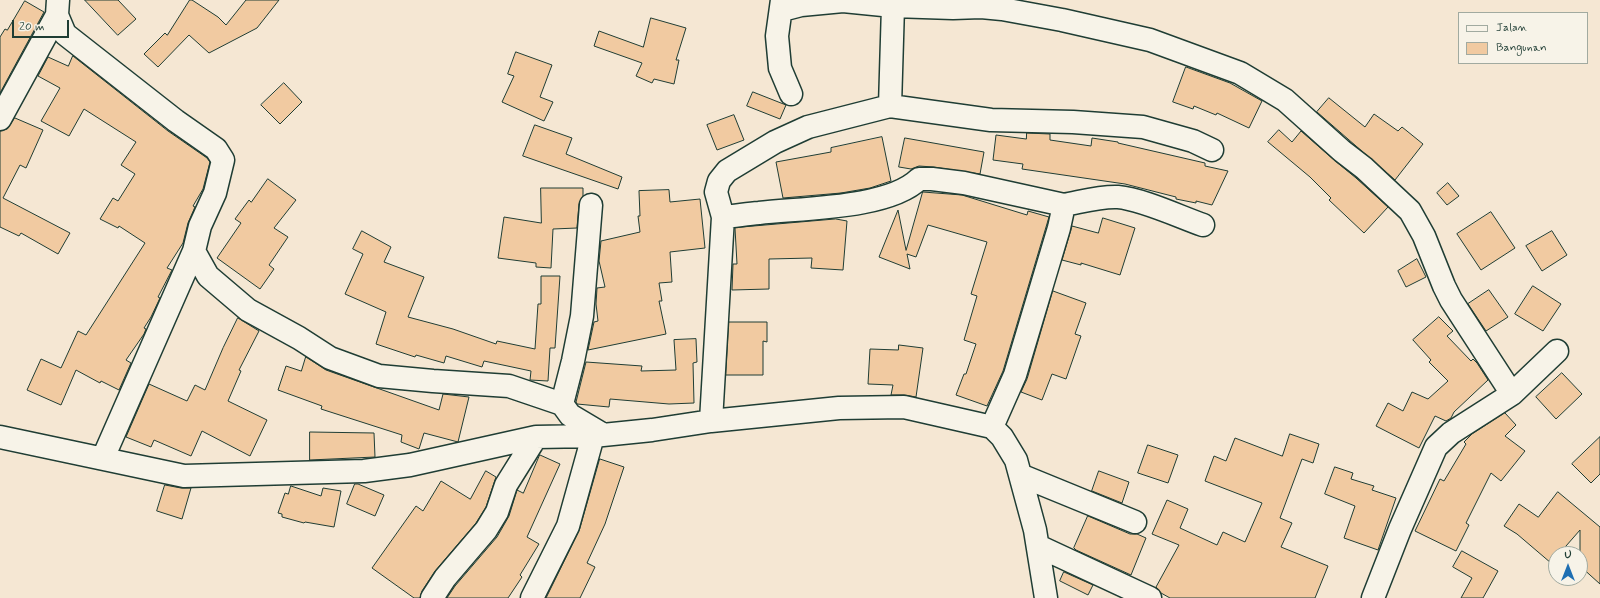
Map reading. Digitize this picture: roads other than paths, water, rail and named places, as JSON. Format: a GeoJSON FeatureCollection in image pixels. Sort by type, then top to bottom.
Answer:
{"type":"FeatureCollection","features":[{"type":"Feature","properties":{"kind":"street"},"geometry":{"type":"LineString","coordinates":[[791,94],[780,68],[777,36],[782,5],[801,5],[843,0],[893,6],[953,8],[981,7],[1027,13],[1113,30],[1150,40],[1240,73],[1285,100],[1342,151],[1364,168],[1410,211],[1424,236],[1451,300],[1512,394]]}},
{"type":"Feature","properties":{"kind":"street"},"geometry":{"type":"LineString","coordinates":[[890,106],[893,6]]}},
{"type":"Feature","properties":{"kind":"street"},"geometry":{"type":"LineString","coordinates":[[0,119],[58,8]]}},
{"type":"Feature","properties":{"kind":"street"},"geometry":{"type":"LineString","coordinates":[[58,8],[65,34],[176,121],[216,150],[223,160],[215,193],[200,226],[194,251],[103,458]]}},
{"type":"Feature","properties":{"kind":"street"},"geometry":{"type":"LineString","coordinates":[[711,421],[723,217],[716,192],[719,180],[727,171],[775,142],[808,127],[890,106],[991,120],[1073,122],[1143,127],[1193,141],[1212,150]]}},
{"type":"Feature","properties":{"kind":"street"},"geometry":{"type":"LineString","coordinates":[[723,217],[760,212],[808,210],[873,200],[911,187],[919,179],[932,179],[964,183],[1064,205],[1119,197],[1144,203],[1203,225]]}},
{"type":"Feature","properties":{"kind":"street"},"geometry":{"type":"LineString","coordinates":[[562,404],[582,316],[591,205]]}},
{"type":"Feature","properties":{"kind":"street"},"geometry":{"type":"LineString","coordinates":[[992,427],[1015,375],[1059,228],[1064,205]]}},
{"type":"Feature","properties":{"kind":"street"},"geometry":{"type":"LineString","coordinates":[[194,251],[208,276],[248,310],[330,358],[379,376],[433,382],[509,386],[562,404],[570,415],[597,435]]}},
{"type":"Feature","properties":{"kind":"street"},"geometry":{"type":"LineString","coordinates":[[1373,598],[1400,530],[1436,447],[1451,433],[1512,394],[1557,351]]}},
{"type":"Feature","properties":{"kind":"street"},"geometry":{"type":"LineString","coordinates":[[0,437],[184,476],[364,471],[410,465],[536,437],[597,435],[652,430],[711,421],[838,408],[904,407],[992,427],[1002,437],[1016,460],[1035,530],[1046,598]]}},
{"type":"Feature","properties":{"kind":"street"},"geometry":{"type":"LineString","coordinates":[[532,598],[568,526],[597,435]]}},
{"type":"Feature","properties":{"kind":"street"},"geometry":{"type":"LineString","coordinates":[[432,598],[445,578],[486,530],[497,512],[506,485],[536,437]]}},
{"type":"Feature","properties":{"kind":"street"},"geometry":{"type":"LineString","coordinates":[[1020,475],[1136,522]]}},
{"type":"Feature","properties":{"kind":"street"},"geometry":{"type":"LineString","coordinates":[[1038,546],[1150,598]]}}]}
